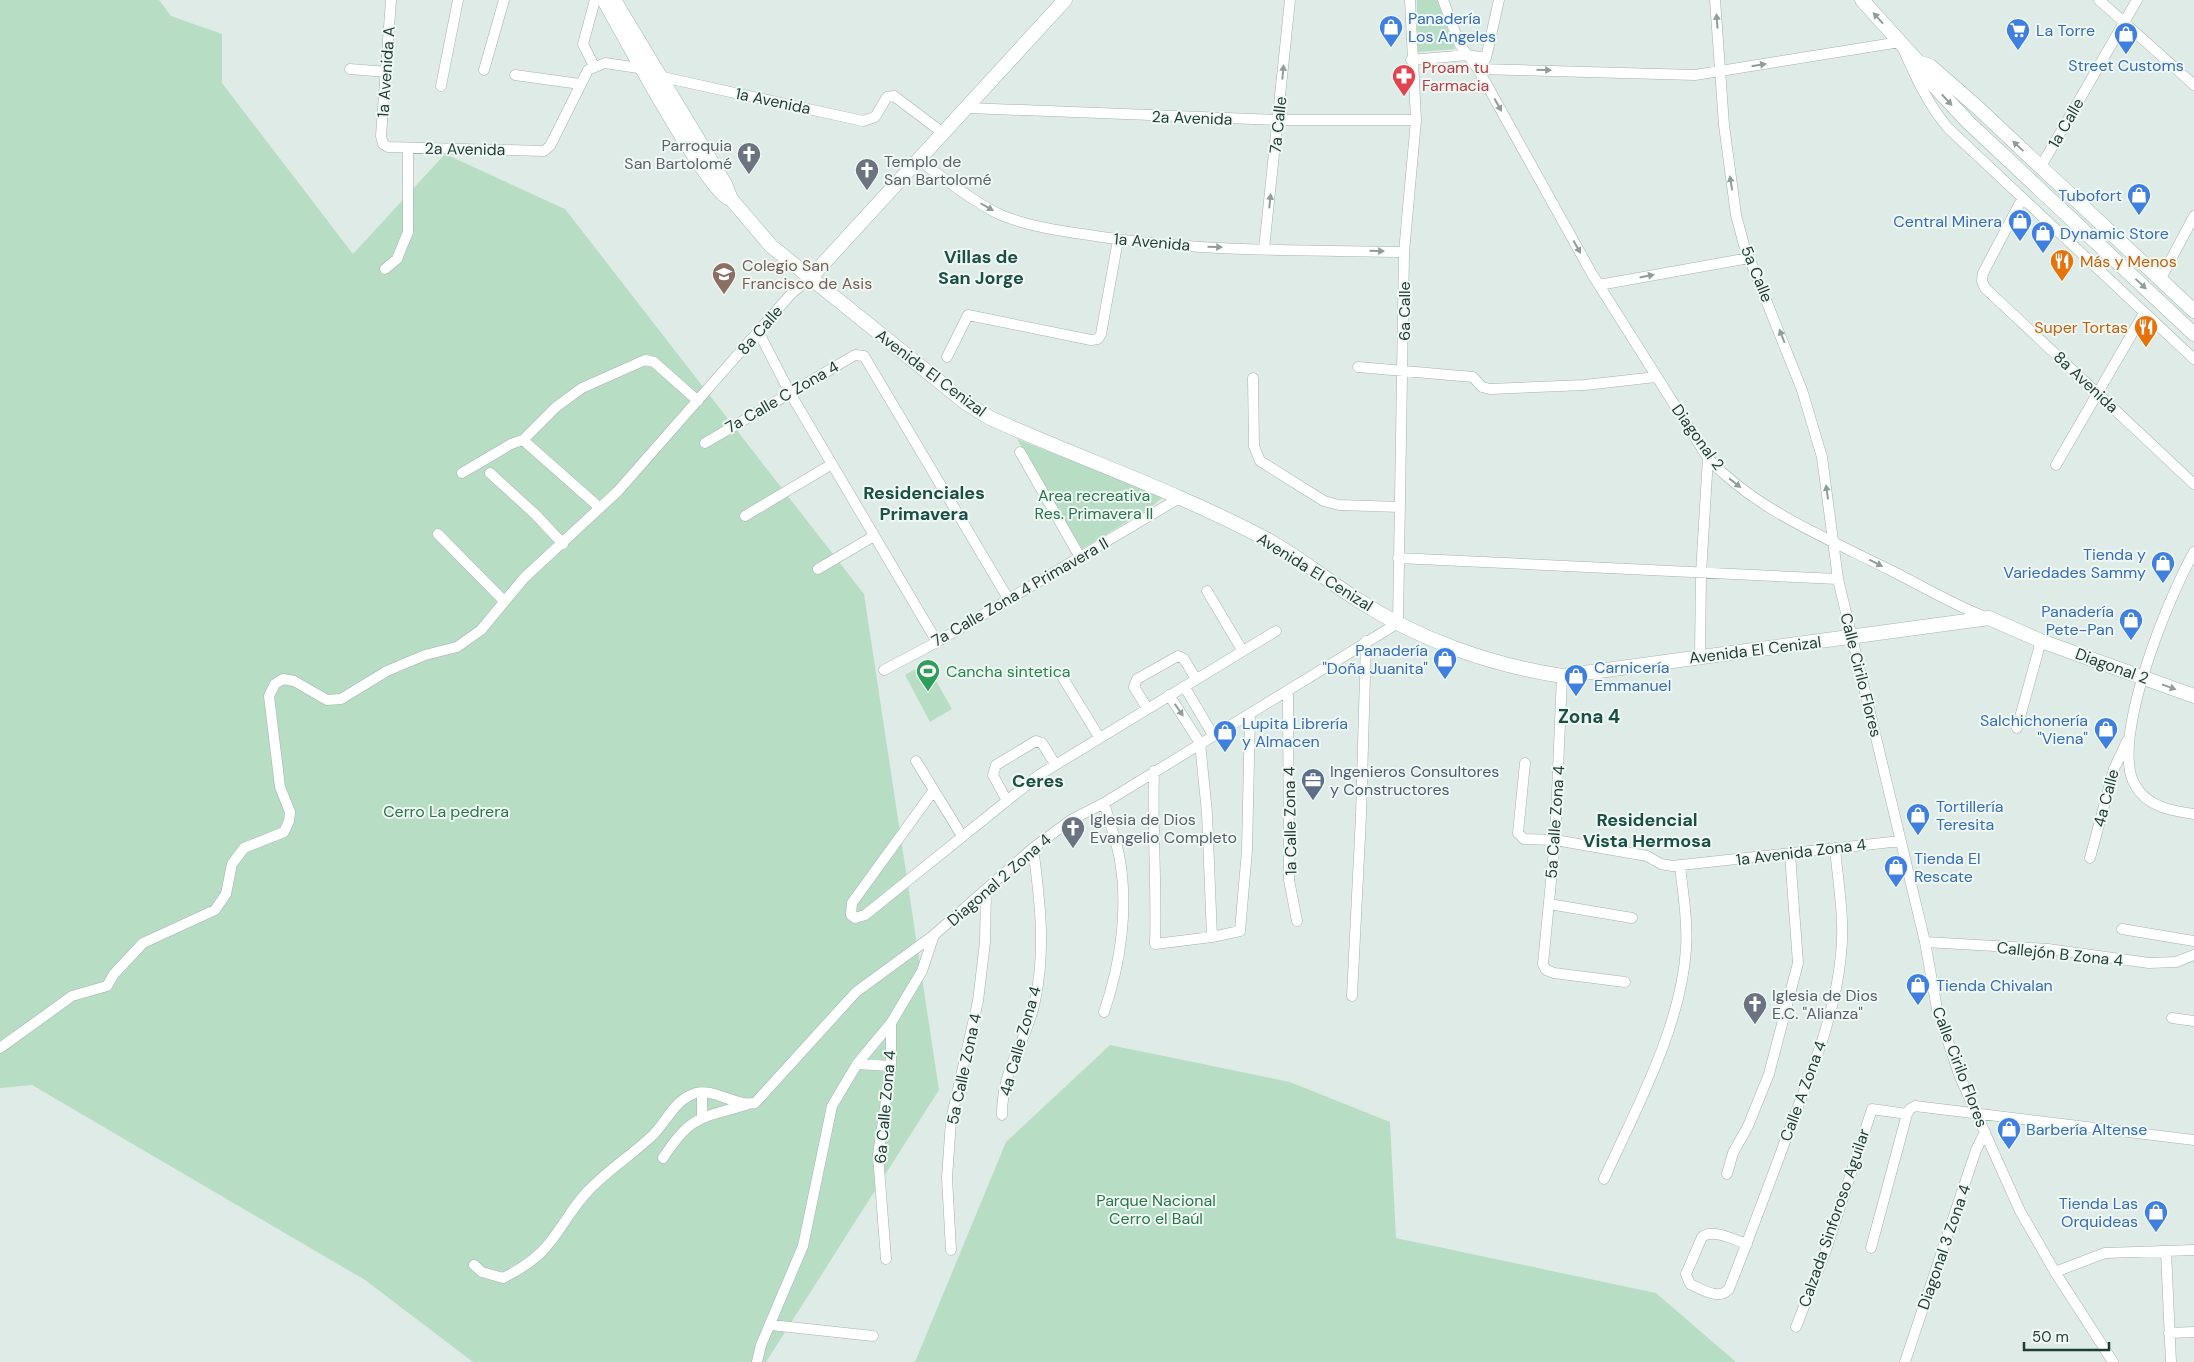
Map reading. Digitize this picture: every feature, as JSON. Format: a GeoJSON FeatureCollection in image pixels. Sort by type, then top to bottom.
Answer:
{"type":"FeatureCollection","features":[{"type":"Feature","properties":{"kind":"street","name":"1a Avenida A"},"geometry":{"type":"LineString","coordinates":[[383,144],[381,136],[391,0]]}},
{"type":"Feature","properties":{"kind":"street"},"geometry":{"type":"LineString","coordinates":[[442,86],[458,0]]}},
{"type":"Feature","properties":{"kind":"street"},"geometry":{"type":"LineString","coordinates":[[484,70],[504,0]]}},
{"type":"Feature","properties":{"kind":"street"},"geometry":{"type":"LineString","coordinates":[[594,66],[583,44],[596,0]]}},
{"type":"Feature","properties":{"kind":"street","name":"Avenida El Cenizal"},"geometry":{"type":"LineString","coordinates":[[604,0],[641,67],[719,192],[731,200],[771,246],[978,411],[1007,426],[1181,497],[1265,538],[1359,601],[1398,623],[1442,644],[1510,666],[1562,676],[1989,618]]}},
{"type":"Feature","properties":{"kind":"street","name":"Avenida El Cenizal"},"geometry":{"type":"LineString","coordinates":[[614,0],[658,76],[725,184],[731,200]]}},
{"type":"Feature","properties":{"kind":"street","name":"8a Calle"},"geometry":{"type":"LineString","coordinates":[[0,1048],[72,996],[107,986],[114,974],[143,943],[215,910],[226,894],[232,864],[244,848],[284,832],[289,821],[290,812],[280,787],[269,696],[275,684],[283,679],[294,681],[327,700],[341,699],[387,671],[425,655],[457,647],[481,630],[524,578],[600,508],[698,401],[791,294],[810,278],[968,108],[1065,0]]}},
{"type":"Feature","properties":{"kind":"street","name":"7a Calle"},"geometry":{"type":"LineString","coordinates":[[1264,249],[1279,120],[1290,0]]}},
{"type":"Feature","properties":{"kind":"street","name":"6a Calle"},"geometry":{"type":"LineString","coordinates":[[1398,623],[1398,558],[1404,371],[1404,252],[1416,120],[1411,60],[1410,0]]}},
{"type":"Feature","properties":{"kind":"street","name":"Diagonal 2"},"geometry":{"type":"LineString","coordinates":[[1443,0],[1460,45],[1478,69],[1599,285],[1708,458],[1729,479],[1748,493],[1832,541],[1989,618],[2041,641],[2194,696]]}},
{"type":"Feature","properties":{"kind":"street"},"geometry":{"type":"LineString","coordinates":[[1478,69],[1486,58],[1499,0]]}},
{"type":"Feature","properties":{"kind":"street","name":"5a Calle"},"geometry":{"type":"LineString","coordinates":[[1715,0],[1730,176],[1736,214],[1749,258],[1786,348],[1812,421],[1822,457],[1832,541]]}},
{"type":"Feature","properties":{"kind":"street"},"geometry":{"type":"LineString","coordinates":[[1863,0],[1918,62],[1923,74],[1969,123],[2194,334]]}},
{"type":"Feature","properties":{"kind":"street"},"geometry":{"type":"LineString","coordinates":[[2099,0],[2194,85]]}},
{"type":"Feature","properties":{"kind":"street","name":"1a Calle"},"geometry":{"type":"LineString","coordinates":[[2040,168],[2137,0]]}},
{"type":"Feature","properties":{"kind":"street"},"geometry":{"type":"LineString","coordinates":[[1478,69],[1695,75],[1900,42]]}},
{"type":"Feature","properties":{"kind":"street"},"geometry":{"type":"LineString","coordinates":[[1900,42],[1920,88],[1936,113],[2022,198],[2194,359]]}},
{"type":"Feature","properties":{"kind":"street"},"geometry":{"type":"LineString","coordinates":[[1411,60],[1467,55],[1486,58]]}},
{"type":"Feature","properties":{"kind":"street"},"geometry":{"type":"LineString","coordinates":[[1918,62],[1930,66],[2194,311]]}},
{"type":"Feature","properties":{"kind":"street"},"geometry":{"type":"LineString","coordinates":[[515,75],[580,84],[594,66],[606,63],[641,67]]}},
{"type":"Feature","properties":{"kind":"street","name":"1a Avenida"},"geometry":{"type":"LineString","coordinates":[[641,67],[658,76],[863,121],[875,117],[887,97],[894,96],[943,133]]}},
{"type":"Feature","properties":{"kind":"street"},"geometry":{"type":"LineString","coordinates":[[350,69],[387,72]]}},
{"type":"Feature","properties":{"kind":"street","name":"2a Avenida"},"geometry":{"type":"LineString","coordinates":[[383,144],[391,148],[547,150],[580,84]]}},
{"type":"Feature","properties":{"kind":"street","name":"2a Avenida"},"geometry":{"type":"LineString","coordinates":[[968,108],[1279,120],[1416,120]]}},
{"type":"Feature","properties":{"kind":"street"},"geometry":{"type":"LineString","coordinates":[[385,269],[397,259],[408,232],[408,148]]}},
{"type":"Feature","properties":{"kind":"street","name":"1a Avenida"},"geometry":{"type":"LineString","coordinates":[[918,160],[980,203],[1003,216],[1069,232],[1118,240],[1264,249],[1404,252]]}},
{"type":"Feature","properties":{"kind":"street","name":"8a Avenida"},"geometry":{"type":"LineString","coordinates":[[2022,198],[1982,277],[1984,284],[1990,293],[2194,484]]}},
{"type":"Feature","properties":{"kind":"street"},"geometry":{"type":"LineString","coordinates":[[2160,280],[2194,216]]}},
{"type":"Feature","properties":{"kind":"street"},"geometry":{"type":"LineString","coordinates":[[947,357],[968,314],[1091,340],[1098,339],[1101,334],[1118,240]]}},
{"type":"Feature","properties":{"kind":"street"},"geometry":{"type":"LineString","coordinates":[[1599,285],[1749,258]]}},
{"type":"Feature","properties":{"kind":"street"},"geometry":{"type":"LineString","coordinates":[[2056,465],[2144,313]]}},
{"type":"Feature","properties":{"kind":"street"},"geometry":{"type":"LineString","coordinates":[[758,331],[790,393],[937,642]]}},
{"type":"Feature","properties":{"kind":"street","name":"7a Calle C Zona 4"},"geometry":{"type":"LineString","coordinates":[[705,442],[855,355],[860,354],[867,360],[1009,600]]}},
{"type":"Feature","properties":{"kind":"street"},"geometry":{"type":"LineString","coordinates":[[462,473],[511,444],[523,440],[551,412],[574,393],[600,379],[645,360],[652,360],[698,401]]}},
{"type":"Feature","properties":{"kind":"street"},"geometry":{"type":"LineString","coordinates":[[1358,368],[1473,377],[1482,387],[1490,389],[1585,385],[1656,377]]}},
{"type":"Feature","properties":{"kind":"street"},"geometry":{"type":"LineString","coordinates":[[1253,378],[1254,446],[1260,461],[1324,502],[1339,505],[1400,507]]}},
{"type":"Feature","properties":{"kind":"street"},"geometry":{"type":"LineString","coordinates":[[523,440],[600,508]]}},
{"type":"Feature","properties":{"kind":"street"},"geometry":{"type":"LineString","coordinates":[[1020,452],[1080,557]]}},
{"type":"Feature","properties":{"kind":"street"},"geometry":{"type":"LineString","coordinates":[[1700,656],[1708,458]]}},
{"type":"Feature","properties":{"kind":"street"},"geometry":{"type":"LineString","coordinates":[[745,516],[832,464]]}},
{"type":"Feature","properties":{"kind":"street"},"geometry":{"type":"LineString","coordinates":[[490,473],[536,514],[563,544]]}},
{"type":"Feature","properties":{"kind":"street","name":"7a Calle Zona 4 Primavera II"},"geometry":{"type":"LineString","coordinates":[[884,670],[937,642],[1181,497]]}},
{"type":"Feature","properties":{"kind":"street"},"geometry":{"type":"LineString","coordinates":[[438,534],[504,601]]}},
{"type":"Feature","properties":{"kind":"street"},"geometry":{"type":"LineString","coordinates":[[818,569],[874,536]]}},
{"type":"Feature","properties":{"kind":"street","name":"Calle Cirilo Flores"},"geometry":{"type":"LineString","coordinates":[[1832,541],[1851,637],[1925,942],[1937,1010],[1975,1112],[2020,1211],[2113,1362]]}},
{"type":"Feature","properties":{"kind":"street"},"geometry":{"type":"LineString","coordinates":[[2194,552],[2163,616],[2143,678],[2128,740],[2128,769],[2140,793],[2155,804],[2194,814]]}},
{"type":"Feature","properties":{"kind":"street"},"geometry":{"type":"LineString","coordinates":[[1398,558],[1838,579]]}},
{"type":"Feature","properties":{"kind":"street"},"geometry":{"type":"LineString","coordinates":[[1207,591],[1242,650]]}},
{"type":"Feature","properties":{"kind":"street","name":"Diagonal 2 Zona 4"},"geometry":{"type":"LineString","coordinates":[[663,1158],[678,1135],[690,1123],[760,1100],[856,992],[934,935],[1033,848],[1072,820],[1104,803],[1154,770],[1250,714],[1398,623]]}},
{"type":"Feature","properties":{"kind":"street"},"geometry":{"type":"LineString","coordinates":[[934,790],[852,903],[851,915],[855,918],[865,915],[1055,764],[1276,631]]}},
{"type":"Feature","properties":{"kind":"street"},"geometry":{"type":"LineString","coordinates":[[1352,996],[1361,816],[1366,641]]}},
{"type":"Feature","properties":{"kind":"street"},"geometry":{"type":"LineString","coordinates":[[2017,728],[2041,641]]}},
{"type":"Feature","properties":{"kind":"street"},"geometry":{"type":"LineString","coordinates":[[1147,708],[1134,686],[1137,679],[1178,656],[1184,659],[1196,678]]}},
{"type":"Feature","properties":{"kind":"street","name":"5a Calle Zona 4"},"geometry":{"type":"LineString","coordinates":[[1562,676],[1555,840],[1544,968],[1554,972],[1625,982]]}},
{"type":"Feature","properties":{"kind":"street"},"geometry":{"type":"LineString","coordinates":[[1063,678],[1099,737]]}},
{"type":"Feature","properties":{"kind":"street"},"geometry":{"type":"LineString","coordinates":[[1184,686],[1213,735]]}},
{"type":"Feature","properties":{"kind":"street","name":"1a Calle Zona 4"},"geometry":{"type":"LineString","coordinates":[[1288,690],[1290,880],[1298,921]]}},
{"type":"Feature","properties":{"kind":"street"},"geometry":{"type":"LineString","coordinates":[[1169,695],[1200,742],[1206,804],[1212,938]]}},
{"type":"Feature","properties":{"kind":"street"},"geometry":{"type":"LineString","coordinates":[[1154,770],[1155,944],[1212,938],[1240,931],[1247,850],[1250,714]]}},
{"type":"Feature","properties":{"kind":"street","name":"4a Calle"},"geometry":{"type":"LineString","coordinates":[[2090,858],[2114,769],[2128,740]]}},
{"type":"Feature","properties":{"kind":"street"},"geometry":{"type":"LineString","coordinates":[[1007,801],[992,775],[996,766],[1036,741],[1042,743],[1055,764]]}},
{"type":"Feature","properties":{"kind":"street"},"geometry":{"type":"LineString","coordinates":[[916,761],[962,836]]}},
{"type":"Feature","properties":{"kind":"street","name":"1a Avenida Zona 4"},"geometry":{"type":"LineString","coordinates":[[1525,763],[1518,835],[1524,839],[1555,840],[1647,856],[1667,866],[1901,841]]}},
{"type":"Feature","properties":{"kind":"street"},"geometry":{"type":"LineString","coordinates":[[1104,803],[1120,858],[1123,911],[1113,986],[1104,1012]]}},
{"type":"Feature","properties":{"kind":"street","name":"4a Calle Zona 4"},"geometry":{"type":"LineString","coordinates":[[1002,1115],[1004,1085],[1010,1064],[1027,1027],[1035,1002],[1040,962],[1042,916],[1033,848]]}},
{"type":"Feature","properties":{"kind":"street","name":"Calle A Zona 4"},"geometry":{"type":"LineString","coordinates":[[1747,1244],[1713,1233],[1706,1233],[1702,1237],[1686,1274],[1687,1280],[1690,1284],[1716,1294],[1723,1294],[1729,1289],[1747,1244],[1807,1086],[1824,1033],[1838,976],[1842,933],[1835,848]]}},
{"type":"Feature","properties":{"kind":"street"},"geometry":{"type":"LineString","coordinates":[[1727,1174],[1733,1153],[1748,1126],[1769,1074],[1798,963],[1790,854]]}},
{"type":"Feature","properties":{"kind":"street"},"geometry":{"type":"LineString","coordinates":[[1604,1179],[1656,1062],[1677,999],[1684,967],[1687,940],[1680,866]]}},
{"type":"Feature","properties":{"kind":"street","name":"5a Calle Zona 4"},"geometry":{"type":"LineString","coordinates":[[951,1250],[947,1178],[951,1120],[978,1002],[985,942],[986,890]]}},
{"type":"Feature","properties":{"kind":"street"},"geometry":{"type":"LineString","coordinates":[[1550,904],[1632,918]]}},
{"type":"Feature","properties":{"kind":"street"},"geometry":{"type":"LineString","coordinates":[[2122,929],[2194,941]]}},
{"type":"Feature","properties":{"kind":"street"},"geometry":{"type":"LineString","coordinates":[[757,1362],[761,1345],[803,1246],[832,1106],[857,1064],[891,1022],[922,971],[934,935]]}},
{"type":"Feature","properties":{"kind":"street","name":"Callejón B Zona 4"},"geometry":{"type":"LineString","coordinates":[[1925,942],[2048,949],[2150,963],[2176,962],[2194,955]]}},
{"type":"Feature","properties":{"kind":"street"},"geometry":{"type":"LineString","coordinates":[[2172,1018],[2194,1021]]}},
{"type":"Feature","properties":{"kind":"street","name":"6a Calle Zona 4"},"geometry":{"type":"LineString","coordinates":[[886,1259],[878,1154],[891,1066],[891,1022]]}},
{"type":"Feature","properties":{"kind":"street"},"geometry":{"type":"LineString","coordinates":[[857,1064],[891,1066]]}},
{"type":"Feature","properties":{"kind":"street"},"geometry":{"type":"LineString","coordinates":[[474,1265],[482,1272],[503,1278],[518,1270],[546,1247],[588,1191],[654,1133],[674,1107],[689,1097],[702,1093],[747,1105]]}},
{"type":"Feature","properties":{"kind":"street"},"geometry":{"type":"LineString","coordinates":[[702,1093],[702,1118]]}},
{"type":"Feature","properties":{"kind":"street"},"geometry":{"type":"LineString","coordinates":[[1870,1248],[1910,1110],[1922,1106],[2194,1140]]}},
{"type":"Feature","properties":{"kind":"street","name":"Calzada Sinforoso Aguilar"},"geometry":{"type":"LineString","coordinates":[[1796,1328],[1825,1253],[1872,1109],[1910,1110]]}},
{"type":"Feature","properties":{"kind":"street","name":"Diagonal 3 Zona 4"},"geometry":{"type":"LineString","coordinates":[[1905,1362],[1976,1150],[1984,1132]]}},
{"type":"Feature","properties":{"kind":"street"},"geometry":{"type":"LineString","coordinates":[[2056,1272],[2105,1253],[2194,1250]]}},
{"type":"Feature","properties":{"kind":"street"},"geometry":{"type":"LineString","coordinates":[[2166,1251],[2171,1362]]}},
{"type":"Feature","properties":{"kind":"street"},"geometry":{"type":"LineString","coordinates":[[771,1325],[873,1336]]}},
{"type":"Feature","properties":{"kind":"street"},"geometry":{"type":"LineString","coordinates":[[2170,1333],[2194,1332]]}},
{"type":"Feature","properties":{"kind":"green space","name":"Cerro La pedrera"},"geometry":{"type":"Polygon","coordinates":[[[0,0],[159,0],[171,16],[222,34],[222,83],[353,254],[445,154],[565,209],[864,594],[939,1090],[766,1362],[473,1362],[365,1280],[32,1085],[0,1088],[0,0]]]}},
{"type":"Feature","properties":{"kind":"green space"},"geometry":{"type":"Polygon","coordinates":[[[1417,0],[1437,0],[1455,49],[1417,52],[1417,0]]]}},
{"type":"Feature","properties":{"kind":"green space","name":"Area recreativa Res. Primavera II"},"geometry":{"type":"Polygon","coordinates":[[[1017,439],[1163,497],[1151,507],[1082,549],[1017,439]]]}},
{"type":"Feature","properties":{"kind":"green space","name":"Cancha sintetica"},"geometry":{"type":"Polygon","coordinates":[[[926,663],[952,709],[930,722],[905,675],[926,663]]]}},
{"type":"Feature","properties":{"kind":"green space","name":"Parque Nacional Cerro el Baúl"},"geometry":{"type":"Polygon","coordinates":[[[1110,1045],[1290,1082],[1390,1122],[1396,1238],[1656,1293],[1736,1362],[915,1362],[1006,1142],[1110,1045]]]}},
{"type":"Feature","properties":{"kind":"place","name":"Panadería Los Angeles"},"geometry":{"type":"Point","coordinates":[1391,48]}},
{"type":"Feature","properties":{"kind":"place","name":"La Torre"},"geometry":{"type":"Point","coordinates":[2018,51]}},
{"type":"Feature","properties":{"kind":"place","name":"Street Customs"},"geometry":{"type":"Point","coordinates":[2126,55]}},
{"type":"Feature","properties":{"kind":"place","name":"Proam tu Farmacia"},"geometry":{"type":"Point","coordinates":[1404,97]}},
{"type":"Feature","properties":{"kind":"place","name":"Parroquia San Bartolomé"},"geometry":{"type":"Point","coordinates":[749,175]}},
{"type":"Feature","properties":{"kind":"place","name":"Templo de San Bartolomé"},"geometry":{"type":"Point","coordinates":[867,191]}},
{"type":"Feature","properties":{"kind":"place","name":"Tubofort"},"geometry":{"type":"Point","coordinates":[2139,216]}},
{"type":"Feature","properties":{"kind":"place","name":"Central Minera"},"geometry":{"type":"Point","coordinates":[2020,242]}},
{"type":"Feature","properties":{"kind":"place","name":"Dynamic Store"},"geometry":{"type":"Point","coordinates":[2043,254]}},
{"type":"Feature","properties":{"kind":"place","name":"Más y Menos"},"geometry":{"type":"Point","coordinates":[2062,282]}},
{"type":"Feature","properties":{"kind":"place","name":"Colegio San Francisco de Asis"},"geometry":{"type":"Point","coordinates":[724,295]}},
{"type":"Feature","properties":{"kind":"place","name":"Super Tortas"},"geometry":{"type":"Point","coordinates":[2146,348]}},
{"type":"Feature","properties":{"kind":"place","name":"Tienda y Variedades Sammy"},"geometry":{"type":"Point","coordinates":[2163,584]}},
{"type":"Feature","properties":{"kind":"place","name":"Panadería Pete-Pan"},"geometry":{"type":"Point","coordinates":[2131,641]}},
{"type":"Feature","properties":{"kind":"place","name":"Panadería \"Doña Juanita\""},"geometry":{"type":"Point","coordinates":[1445,680]}},
{"type":"Feature","properties":{"kind":"place","name":"Cancha sintetica"},"geometry":{"type":"Point","coordinates":[928,692]}},
{"type":"Feature","properties":{"kind":"place","name":"Carnicería Emmanuel"},"geometry":{"type":"Point","coordinates":[1576,697]}},
{"type":"Feature","properties":{"kind":"place","name":"Salchichonería \"Viena\""},"geometry":{"type":"Point","coordinates":[2106,750]}},
{"type":"Feature","properties":{"kind":"place","name":"Lupita Librería y Almacen"},"geometry":{"type":"Point","coordinates":[1225,753]}},
{"type":"Feature","properties":{"kind":"place","name":"Ingenieros Consultores y Constructores"},"geometry":{"type":"Point","coordinates":[1313,801]}},
{"type":"Feature","properties":{"kind":"place","name":"Tortillería Teresita"},"geometry":{"type":"Point","coordinates":[1918,836]}},
{"type":"Feature","properties":{"kind":"place","name":"Iglesia de Dios Evangelio Completo"},"geometry":{"type":"Point","coordinates":[1073,849]}},
{"type":"Feature","properties":{"kind":"place","name":"Tienda El Rescate"},"geometry":{"type":"Point","coordinates":[1896,888]}},
{"type":"Feature","properties":{"kind":"place","name":"Tienda Chivalan"},"geometry":{"type":"Point","coordinates":[1918,1006]}},
{"type":"Feature","properties":{"kind":"place","name":"Iglesia de Dios E.C. \"Alianza\""},"geometry":{"type":"Point","coordinates":[1755,1025]}},
{"type":"Feature","properties":{"kind":"place","name":"Barbería Altense"},"geometry":{"type":"Point","coordinates":[2009,1150]}},
{"type":"Feature","properties":{"kind":"place","name":"Tienda Las Orquideas"},"geometry":{"type":"Point","coordinates":[2156,1233]}},
{"type":"Feature","properties":{"kind":"district","name":"Villas de San Jorge"},"geometry":{"type":"Point","coordinates":[981,267]}},
{"type":"Feature","properties":{"kind":"district","name":"Residenciales Primavera"},"geometry":{"type":"Point","coordinates":[924,503]}},
{"type":"Feature","properties":{"kind":"district","name":"Zona 4"},"geometry":{"type":"Point","coordinates":[1589,716]}},
{"type":"Feature","properties":{"kind":"district","name":"Ceres"},"geometry":{"type":"Point","coordinates":[1038,781]}},
{"type":"Feature","properties":{"kind":"district","name":"Residencial Vista Hermosa"},"geometry":{"type":"Point","coordinates":[1647,830]}}]}
